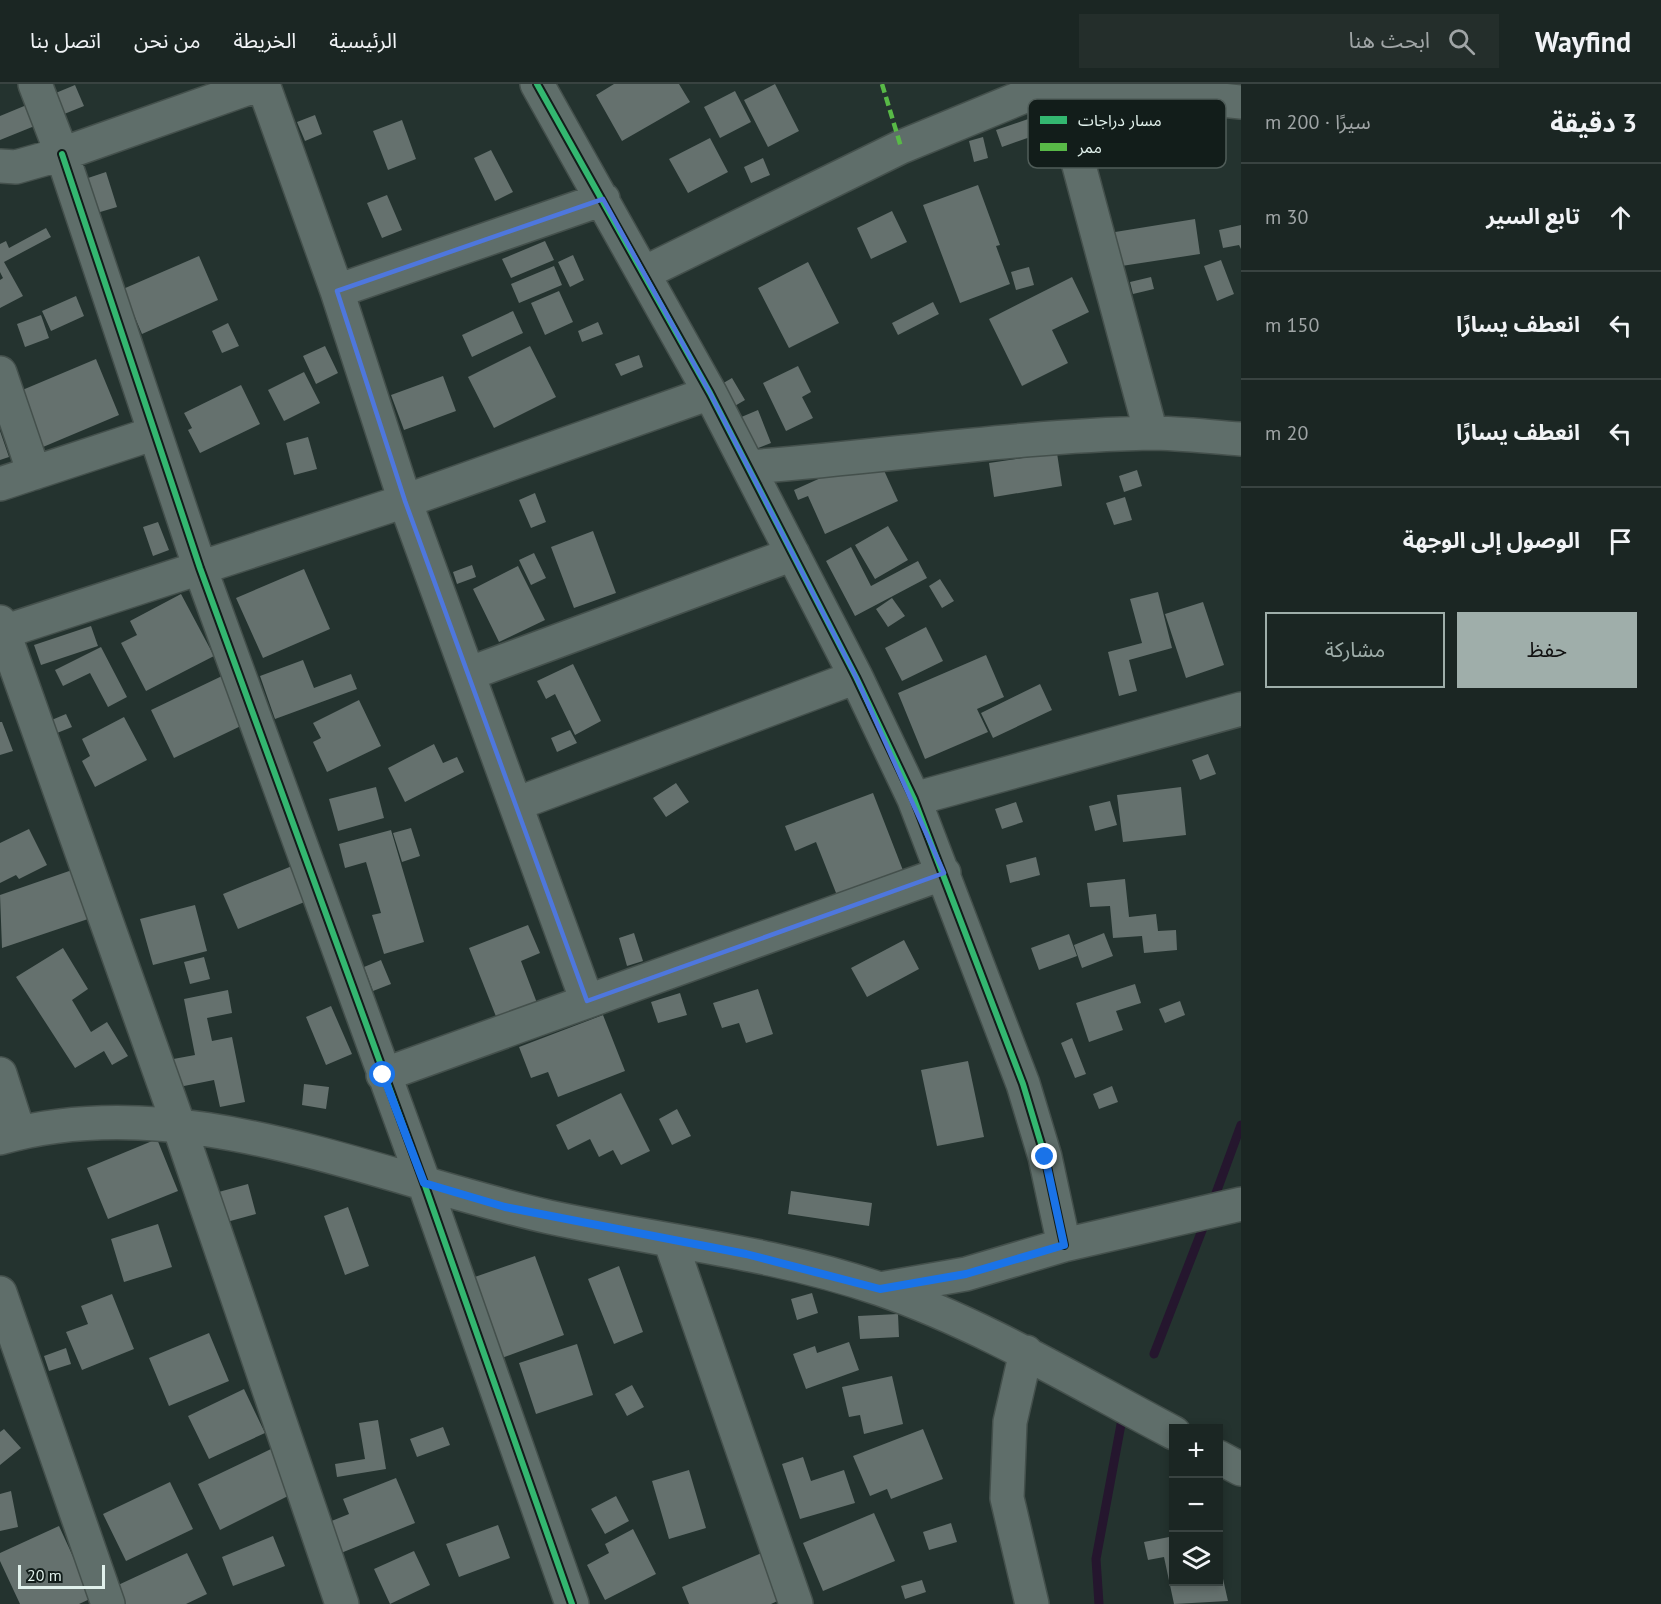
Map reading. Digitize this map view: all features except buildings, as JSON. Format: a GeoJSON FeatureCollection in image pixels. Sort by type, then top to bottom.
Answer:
{"type":"FeatureCollection","features":[{"type":"Feature","properties":{"kind":"street"},"geometry":{"type":"LineString","coordinates":[[35,84],[62,154],[200,568],[424,1183],[572,1604]]}},
{"type":"Feature","properties":{"kind":"street"},"geometry":{"type":"LineString","coordinates":[[0,166],[16,167],[62,154],[261,84],[337,291],[405,501],[587,1001]]}},
{"type":"Feature","properties":{"kind":"street"},"geometry":{"type":"LineString","coordinates":[[537,84],[710,393],[856,677],[914,799],[1023,1084],[1045,1157],[1064,1245]]}},
{"type":"Feature","properties":{"kind":"street"},"geometry":{"type":"LineString","coordinates":[[644,273],[901,147],[1056,84],[1060,99]]}},
{"type":"Feature","properties":{"kind":"street"},"geometry":{"type":"LineString","coordinates":[[1068,84],[1212,99]]}},
{"type":"Feature","properties":{"kind":"street"},"geometry":{"type":"LineString","coordinates":[[1226,100],[1241,102]]}},
{"type":"Feature","properties":{"kind":"street"},"geometry":{"type":"LineString","coordinates":[[1079,168],[1151,433]]}},
{"type":"Feature","properties":{"kind":"street"},"geometry":{"type":"LineString","coordinates":[[337,291],[603,200]]}},
{"type":"Feature","properties":{"kind":"street"},"geometry":{"type":"LineString","coordinates":[[0,373],[34,473]]}},
{"type":"Feature","properties":{"kind":"street"},"geometry":{"type":"LineString","coordinates":[[342,1604],[179,1126],[1,629],[200,568],[405,501],[710,393]]}},
{"type":"Feature","properties":{"kind":"street"},"geometry":{"type":"LineString","coordinates":[[0,484],[155,433]]}},
{"type":"Feature","properties":{"kind":"street"},"geometry":{"type":"LineString","coordinates":[[748,467],[873,457],[946,447],[1151,433],[1241,438]]}},
{"type":"Feature","properties":{"kind":"street"},"geometry":{"type":"LineString","coordinates":[[468,674],[793,554]]}},
{"type":"Feature","properties":{"kind":"street"},"geometry":{"type":"LineString","coordinates":[[516,804],[856,677]]}},
{"type":"Feature","properties":{"kind":"street"},"geometry":{"type":"LineString","coordinates":[[914,799],[1241,709]]}},
{"type":"Feature","properties":{"kind":"street"},"geometry":{"type":"LineString","coordinates":[[383,1075],[944,873]]}},
{"type":"Feature","properties":{"kind":"street"},"geometry":{"type":"LineString","coordinates":[[0,1074],[9,1135],[84,1122],[131,1121],[179,1126],[298,1148],[505,1207],[768,1260],[880,1289],[954,1318],[1026,1352],[1169,1432]]}},
{"type":"Feature","properties":{"kind":"street"},"geometry":{"type":"LineString","coordinates":[[880,1289],[966,1274],[1064,1245],[1241,1204]]}},
{"type":"Feature","properties":{"kind":"street"},"geometry":{"type":"LineString","coordinates":[[670,1240],[796,1604]]}},
{"type":"Feature","properties":{"kind":"street"},"geometry":{"type":"LineString","coordinates":[[0,1293],[12,1365],[108,1604]]}},
{"type":"Feature","properties":{"kind":"street"},"geometry":{"type":"LineString","coordinates":[[1026,1352],[1010,1422],[1007,1498],[1032,1604]]}},
{"type":"Feature","properties":{"kind":"street"},"geometry":{"type":"LineString","coordinates":[[1223,1460],[1241,1469]]}},
{"type":"Feature","properties":{"kind":"highlighted area"},"geometry":{"type":"Polygon","coordinates":[[[603,199],[710,393],[856,677],[944,873],[587,1001],[405,501],[337,291],[603,199]]]}},
{"type":"Feature","properties":{"kind":"waterway"},"geometry":{"type":"LineString","coordinates":[[1212,1204],[1241,1125]]}},
{"type":"Feature","properties":{"kind":"waterway"},"geometry":{"type":"LineString","coordinates":[[1154,1354],[1206,1220]]}},
{"type":"Feature","properties":{"kind":"waterway"},"geometry":{"type":"LineString","coordinates":[[1099,1604],[1096,1559],[1122,1419]]}},
{"type":"Feature","properties":{"kind":"marked path"},"geometry":{"type":"LineString","coordinates":[[882,84],[901,147]]}},
{"type":"Feature","properties":{"kind":"cycle path"},"geometry":{"type":"LineString","coordinates":[[537,84],[710,393],[856,677],[914,799],[1023,1084],[1045,1157],[1064,1245]]}},
{"type":"Feature","properties":{"kind":"cycle path"},"geometry":{"type":"LineString","coordinates":[[62,154],[200,568],[424,1183],[572,1604]]}},
{"type":"Feature","properties":{"kind":"route"},"geometry":{"type":"LineString","coordinates":[[383,1075],[424,1183],[505,1207],[582,1224],[746,1254],[880,1289],[966,1274],[1064,1245],[1045,1157]]}}]}
